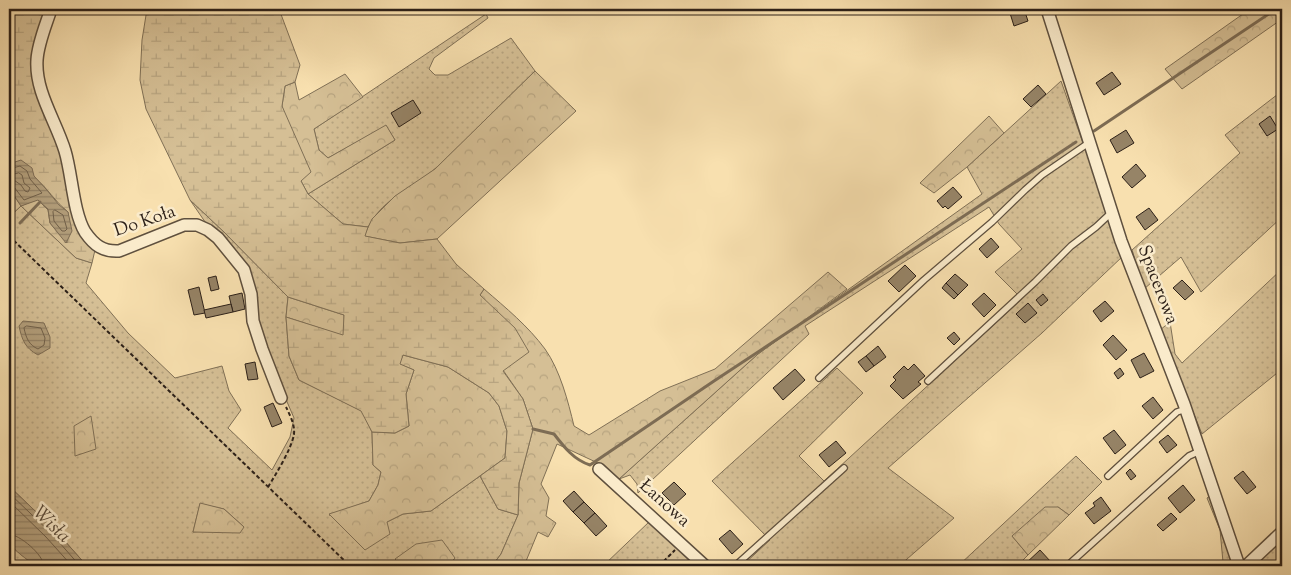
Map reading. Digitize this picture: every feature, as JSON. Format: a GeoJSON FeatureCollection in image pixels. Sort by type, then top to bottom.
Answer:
{"type":"FeatureCollection","features":[{"type":"Feature","properties":{"kind":"street","name":"Do Koła"},"geometry":{"type":"LineString","coordinates":[[51,9],[37,60],[38,77],[64,150],[79,217],[85,231],[101,249],[109,251],[119,251],[184,225],[197,225],[208,230],[218,238],[244,270],[251,294],[253,321],[281,398]]}},
{"type":"Feature","properties":{"kind":"street","name":"Spacerowa"},"geometry":{"type":"LineString","coordinates":[[1050,11],[1121,241],[1186,409],[1239,566]]}},
{"type":"Feature","properties":{"kind":"street","name":"Łanowa"},"geometry":{"type":"LineString","coordinates":[[599,469],[705,566]]}},
{"type":"Feature","properties":{"kind":"street"},"geometry":{"type":"LineString","coordinates":[[1246,566],[1282,532]]}},
{"type":"Feature","properties":{"kind":"lane"},"geometry":{"type":"LineString","coordinates":[[819,378],[924,280],[992,222],[1025,190],[1090,142]]}},
{"type":"Feature","properties":{"kind":"lane"},"geometry":{"type":"LineString","coordinates":[[928,381],[1071,246],[1112,212]]}},
{"type":"Feature","properties":{"kind":"lane"},"geometry":{"type":"LineString","coordinates":[[1108,476],[1177,412],[1186,409]]}},
{"type":"Feature","properties":{"kind":"lane"},"geometry":{"type":"LineString","coordinates":[[1067,566],[1189,456],[1200,451]]}},
{"type":"Feature","properties":{"kind":"lane"},"geometry":{"type":"LineString","coordinates":[[735,566],[844,468]]}},
{"type":"Feature","properties":{"kind":"path"},"geometry":{"type":"LineString","coordinates":[[9,236],[350,566]]}},
{"type":"Feature","properties":{"kind":"path"},"geometry":{"type":"LineString","coordinates":[[268,488],[286,455],[294,434],[291,418],[281,398]]}},
{"type":"Feature","properties":{"kind":"path"},"geometry":{"type":"LineString","coordinates":[[659,566],[681,544]]}},
{"type":"Feature","properties":{"kind":"green space"},"geometry":{"type":"Polygon","coordinates":[[[10,9],[46,9],[33,77],[95,250],[92,263],[76,258],[21,206],[37,199],[48,210],[50,223],[67,243],[68,212],[34,177],[9,164],[10,9]]]}},
{"type":"Feature","properties":{"kind":"green space"},"geometry":{"type":"Polygon","coordinates":[[[147,9],[279,9],[300,65],[295,82],[285,86],[282,106],[311,172],[301,181],[308,194],[343,224],[368,227],[365,236],[400,243],[437,239],[456,264],[484,289],[480,295],[515,328],[529,352],[503,371],[523,399],[533,429],[519,483],[518,515],[498,509],[480,476],[505,458],[507,431],[499,406],[489,393],[448,367],[403,355],[400,364],[414,370],[406,394],[409,426],[395,433],[372,432],[361,411],[299,380],[289,356],[286,317],[343,335],[344,315],[288,297],[190,200],[146,109],[140,80],[142,40],[147,9]]]}},
{"type":"Feature","properties":{"kind":"green space"},"geometry":{"type":"Polygon","coordinates":[[[1250,9],[1282,9],[1282,19],[1182,89],[1165,69],[1250,9]]]}},
{"type":"Feature","properties":{"kind":"green space"},"geometry":{"type":"Polygon","coordinates":[[[486,14],[488,18],[434,58],[429,69],[435,75],[448,75],[511,38],[535,71],[437,167],[382,208],[368,227],[343,224],[308,194],[395,140],[386,126],[328,158],[319,150],[314,129],[486,14]]]}},
{"type":"Feature","properties":{"kind":"green space"},"geometry":{"type":"Polygon","coordinates":[[[535,71],[576,111],[437,239],[400,243],[364,236],[372,219],[395,196],[435,169],[535,71]]]}},
{"type":"Feature","properties":{"kind":"green space"},"geometry":{"type":"Polygon","coordinates":[[[345,74],[363,97],[314,129],[319,150],[328,158],[386,125],[395,140],[308,194],[301,181],[282,106],[285,86],[295,82],[299,100],[345,74]]]}},
{"type":"Feature","properties":{"kind":"green space"},"geometry":{"type":"Polygon","coordinates":[[[1061,81],[1123,256],[1042,333],[888,468],[954,518],[899,566],[742,566],[770,540],[712,481],[837,368],[863,393],[799,456],[824,481],[1022,299],[995,272],[1022,249],[999,224],[989,207],[805,326],[809,334],[638,493],[637,484],[630,475],[619,479],[758,354],[982,194],[967,167],[1061,81]]]}},
{"type":"Feature","properties":{"kind":"green space"},"geometry":{"type":"Polygon","coordinates":[[[1282,91],[1282,217],[1201,292],[1181,257],[1144,289],[1132,250],[1240,153],[1225,135],[1282,91]]]}},
{"type":"Feature","properties":{"kind":"green space"},"geometry":{"type":"Polygon","coordinates":[[[989,116],[1004,133],[967,167],[934,193],[920,183],[989,116]]]}},
{"type":"Feature","properties":{"kind":"green space"},"geometry":{"type":"Polygon","coordinates":[[[9,188],[21,206],[9,217],[9,188]]]}},
{"type":"Feature","properties":{"kind":"green space"},"geometry":{"type":"Polygon","coordinates":[[[190,200],[288,297],[286,317],[289,356],[299,380],[362,411],[372,432],[373,465],[381,472],[378,485],[369,501],[329,515],[387,522],[403,514],[431,511],[480,476],[498,509],[518,515],[501,554],[492,566],[448,566],[455,558],[396,559],[402,566],[87,566],[55,530],[9,486],[9,217],[21,206],[76,258],[92,263],[86,283],[128,333],[175,378],[222,366],[229,391],[241,410],[228,428],[272,470],[290,437],[294,418],[266,353],[258,322],[256,296],[190,200]],[[200,504],[193,532],[244,527],[224,509],[200,504]]]}},
{"type":"Feature","properties":{"kind":"green space"},"geometry":{"type":"Polygon","coordinates":[[[1282,269],[1282,369],[1202,434],[1160,330],[1170,322],[1175,354],[1182,363],[1282,269]]]}},
{"type":"Feature","properties":{"kind":"green space"},"geometry":{"type":"Polygon","coordinates":[[[828,272],[847,289],[758,354],[619,479],[600,464],[557,444],[541,484],[549,498],[546,516],[556,523],[548,537],[538,532],[524,566],[492,566],[501,554],[518,515],[519,483],[533,429],[523,399],[503,370],[480,295],[484,289],[524,325],[545,349],[559,376],[574,426],[589,435],[660,391],[715,369],[828,272]]]}},
{"type":"Feature","properties":{"kind":"green space"},"geometry":{"type":"Polygon","coordinates":[[[288,297],[344,315],[344,336],[286,317],[288,297]]]}},
{"type":"Feature","properties":{"kind":"green space"},"geometry":{"type":"Polygon","coordinates":[[[403,355],[448,367],[489,393],[499,406],[507,431],[505,458],[431,511],[403,514],[387,522],[390,534],[365,550],[329,514],[369,501],[378,485],[381,472],[373,465],[372,432],[395,433],[409,426],[406,394],[414,370],[399,364],[403,355]]]}},
{"type":"Feature","properties":{"kind":"green space"},"geometry":{"type":"Polygon","coordinates":[[[91,416],[96,449],[75,456],[74,426],[91,416]]]}},
{"type":"Feature","properties":{"kind":"green space"},"geometry":{"type":"Polygon","coordinates":[[[1076,456],[1102,482],[1069,515],[1058,507],[1012,536],[1028,555],[1017,566],[958,566],[1076,456]]]}},
{"type":"Feature","properties":{"kind":"green space"},"geometry":{"type":"Polygon","coordinates":[[[1211,495],[1236,566],[1222,566],[1220,530],[1207,498],[1211,495]]]}},
{"type":"Feature","properties":{"kind":"green space"},"geometry":{"type":"Polygon","coordinates":[[[200,503],[224,509],[244,527],[240,533],[193,532],[200,503]]]}},
{"type":"Feature","properties":{"kind":"green space"},"geometry":{"type":"Polygon","coordinates":[[[1045,507],[1058,507],[1069,515],[1028,555],[1012,536],[1045,507]]]}},
{"type":"Feature","properties":{"kind":"green space"},"geometry":{"type":"Polygon","coordinates":[[[650,521],[693,561],[688,566],[603,566],[650,521]]]}},
{"type":"Feature","properties":{"kind":"green space"},"geometry":{"type":"Polygon","coordinates":[[[442,540],[455,558],[448,566],[402,566],[395,559],[416,544],[442,540]]]}},
{"type":"Feature","properties":{"kind":"green space"},"geometry":{"type":"Polygon","coordinates":[[[1282,540],[1282,566],[1252,566],[1282,540]]]}},
{"type":"Feature","properties":{"kind":"green space"},"geometry":{"type":"Polygon","coordinates":[[[9,542],[18,552],[35,566],[9,566],[9,542]]]}},
{"type":"Feature","properties":{"kind":"water"},"geometry":{"type":"Polygon","coordinates":[[[21,160],[32,168],[34,176],[59,205],[68,212],[72,231],[66,243],[50,223],[48,209],[38,200],[21,206],[9,188],[9,164],[21,160]]]}},
{"type":"Feature","properties":{"kind":"water"},"geometry":{"type":"Polygon","coordinates":[[[23,321],[44,323],[50,337],[50,348],[38,355],[30,349],[20,331],[19,326],[23,321]]]}},
{"type":"Feature","properties":{"kind":"water"},"geometry":{"type":"Polygon","coordinates":[[[9,486],[55,530],[87,566],[35,566],[14,549],[9,542],[9,486]]]}},
{"type":"Feature","properties":{"kind":"building"},"geometry":{"type":"Polygon","coordinates":[[[1010,9],[1024,9],[1028,21],[1014,26],[1010,9]]]}},
{"type":"Feature","properties":{"kind":"building"},"geometry":{"type":"Polygon","coordinates":[[[1112,72],[1121,84],[1104,95],[1096,83],[1112,72]]]}},
{"type":"Feature","properties":{"kind":"building"},"geometry":{"type":"Polygon","coordinates":[[[1038,85],[1046,94],[1031,107],[1023,99],[1038,85]]]}},
{"type":"Feature","properties":{"kind":"building"},"geometry":{"type":"Polygon","coordinates":[[[413,100],[421,113],[399,127],[391,113],[413,100]]]}},
{"type":"Feature","properties":{"kind":"building"},"geometry":{"type":"Polygon","coordinates":[[[1270,116],[1278,129],[1267,136],[1259,124],[1270,116]]]}},
{"type":"Feature","properties":{"kind":"building"},"geometry":{"type":"Polygon","coordinates":[[[1126,130],[1134,143],[1117,153],[1110,140],[1126,130]]]}},
{"type":"Feature","properties":{"kind":"building"},"geometry":{"type":"Polygon","coordinates":[[[1136,164],[1146,176],[1132,188],[1122,177],[1136,164]]]}},
{"type":"Feature","properties":{"kind":"building"},"geometry":{"type":"Polygon","coordinates":[[[953,187],[962,197],[948,209],[945,206],[943,208],[937,201],[953,187]]]}},
{"type":"Feature","properties":{"kind":"building"},"geometry":{"type":"Polygon","coordinates":[[[1149,208],[1158,220],[1145,230],[1136,217],[1149,208]]]}},
{"type":"Feature","properties":{"kind":"building"},"geometry":{"type":"Polygon","coordinates":[[[991,238],[999,247],[987,258],[979,249],[991,238]]]}},
{"type":"Feature","properties":{"kind":"building"},"geometry":{"type":"Polygon","coordinates":[[[905,265],[916,276],[899,292],[888,281],[905,265]]]}},
{"type":"Feature","properties":{"kind":"building"},"geometry":{"type":"Polygon","coordinates":[[[955,274],[968,285],[958,295],[946,283],[955,274]]]}},
{"type":"Feature","properties":{"kind":"building"},"geometry":{"type":"Polygon","coordinates":[[[216,276],[219,289],[211,291],[208,278],[216,276]]]}},
{"type":"Feature","properties":{"kind":"building"},"geometry":{"type":"Polygon","coordinates":[[[1182,280],[1194,292],[1185,300],[1173,288],[1182,280]]]}},
{"type":"Feature","properties":{"kind":"building"},"geometry":{"type":"Polygon","coordinates":[[[946,283],[958,295],[954,299],[942,288],[946,283]]]}},
{"type":"Feature","properties":{"kind":"building"},"geometry":{"type":"Polygon","coordinates":[[[199,287],[205,313],[194,315],[188,290],[199,287]]]}},
{"type":"Feature","properties":{"kind":"building"},"geometry":{"type":"Polygon","coordinates":[[[242,293],[245,309],[233,312],[229,296],[242,293]]]}},
{"type":"Feature","properties":{"kind":"building"},"geometry":{"type":"Polygon","coordinates":[[[984,293],[996,305],[984,317],[972,304],[984,293]]]}},
{"type":"Feature","properties":{"kind":"building"},"geometry":{"type":"Polygon","coordinates":[[[1043,294],[1048,300],[1041,306],[1036,300],[1043,294]]]}},
{"type":"Feature","properties":{"kind":"building"},"geometry":{"type":"Polygon","coordinates":[[[1105,301],[1114,311],[1101,322],[1093,311],[1105,301]]]}},
{"type":"Feature","properties":{"kind":"building"},"geometry":{"type":"Polygon","coordinates":[[[1028,303],[1037,313],[1025,323],[1016,314],[1028,303]]]}},
{"type":"Feature","properties":{"kind":"building"},"geometry":{"type":"Polygon","coordinates":[[[231,304],[233,312],[206,318],[204,310],[231,304]]]}},
{"type":"Feature","properties":{"kind":"building"},"geometry":{"type":"Polygon","coordinates":[[[954,332],[960,339],[954,345],[947,338],[954,332]]]}},
{"type":"Feature","properties":{"kind":"building"},"geometry":{"type":"Polygon","coordinates":[[[1113,335],[1127,350],[1116,360],[1103,345],[1113,335]]]}},
{"type":"Feature","properties":{"kind":"building"},"geometry":{"type":"Polygon","coordinates":[[[878,346],[886,357],[874,366],[866,356],[878,346]]]}},
{"type":"Feature","properties":{"kind":"building"},"geometry":{"type":"Polygon","coordinates":[[[1144,353],[1154,371],[1140,378],[1131,360],[1144,353]]]}},
{"type":"Feature","properties":{"kind":"building"},"geometry":{"type":"Polygon","coordinates":[[[866,356],[874,366],[866,372],[858,362],[866,356]]]}},
{"type":"Feature","properties":{"kind":"building"},"geometry":{"type":"Polygon","coordinates":[[[255,362],[258,379],[248,380],[245,364],[255,362]]]}},
{"type":"Feature","properties":{"kind":"building"},"geometry":{"type":"Polygon","coordinates":[[[914,364],[925,376],[918,382],[921,384],[903,399],[890,386],[896,380],[893,377],[904,366],[908,370],[914,364]]]}},
{"type":"Feature","properties":{"kind":"building"},"geometry":{"type":"Polygon","coordinates":[[[1120,368],[1124,374],[1118,379],[1114,373],[1120,368]]]}},
{"type":"Feature","properties":{"kind":"building"},"geometry":{"type":"Polygon","coordinates":[[[795,369],[805,380],[783,400],[773,388],[795,369]]]}},
{"type":"Feature","properties":{"kind":"building"},"geometry":{"type":"Polygon","coordinates":[[[1153,397],[1163,410],[1153,419],[1142,406],[1153,397]]]}},
{"type":"Feature","properties":{"kind":"building"},"geometry":{"type":"Polygon","coordinates":[[[273,403],[282,423],[272,427],[264,407],[273,403]]]}},
{"type":"Feature","properties":{"kind":"building"},"geometry":{"type":"Polygon","coordinates":[[[1114,430],[1126,445],[1115,454],[1103,438],[1114,430]]]}},
{"type":"Feature","properties":{"kind":"building"},"geometry":{"type":"Polygon","coordinates":[[[1168,435],[1177,445],[1167,453],[1159,442],[1168,435]]]}},
{"type":"Feature","properties":{"kind":"building"},"geometry":{"type":"Polygon","coordinates":[[[836,441],[846,453],[829,467],[819,455],[836,441]]]}},
{"type":"Feature","properties":{"kind":"building"},"geometry":{"type":"Polygon","coordinates":[[[1130,469],[1136,476],[1131,480],[1126,473],[1130,469]]]}},
{"type":"Feature","properties":{"kind":"building"},"geometry":{"type":"Polygon","coordinates":[[[1243,471],[1256,487],[1247,494],[1234,478],[1243,471]]]}},
{"type":"Feature","properties":{"kind":"building"},"geometry":{"type":"Polygon","coordinates":[[[674,482],[686,494],[674,505],[662,493],[674,482]]]}},
{"type":"Feature","properties":{"kind":"building"},"geometry":{"type":"Polygon","coordinates":[[[1183,485],[1195,500],[1180,513],[1168,498],[1183,485]]]}},
{"type":"Feature","properties":{"kind":"building"},"geometry":{"type":"Polygon","coordinates":[[[574,491],[584,502],[573,512],[563,501],[574,491]]]}},
{"type":"Feature","properties":{"kind":"building"},"geometry":{"type":"Polygon","coordinates":[[[1101,497],[1111,511],[1094,524],[1085,513],[1095,506],[1093,503],[1101,497]]]}},
{"type":"Feature","properties":{"kind":"building"},"geometry":{"type":"Polygon","coordinates":[[[584,502],[595,513],[584,523],[573,512],[584,502]]]}},
{"type":"Feature","properties":{"kind":"building"},"geometry":{"type":"Polygon","coordinates":[[[595,513],[607,526],[596,536],[584,523],[595,513]]]}},
{"type":"Feature","properties":{"kind":"building"},"geometry":{"type":"Polygon","coordinates":[[[1171,513],[1177,519],[1163,531],[1157,525],[1171,513]]]}},
{"type":"Feature","properties":{"kind":"building"},"geometry":{"type":"Polygon","coordinates":[[[730,530],[743,544],[732,554],[719,539],[730,530]]]}},
{"type":"Feature","properties":{"kind":"building"},"geometry":{"type":"Polygon","coordinates":[[[1040,550],[1051,562],[1047,566],[1024,565],[1040,550]]]}},
{"type":"Feature","properties":{"kind":"waterway"},"geometry":{"type":"LineString","coordinates":[[1094,131],[1276,9]]}},
{"type":"Feature","properties":{"kind":"waterway"},"geometry":{"type":"LineString","coordinates":[[533,429],[554,434],[574,456],[590,465],[1076,142]]}},
{"type":"Feature","properties":{"kind":"waterway"},"geometry":{"type":"LineString","coordinates":[[20,223],[40,202]]}},
{"type":"Feature","properties":{"kind":"water label","name":"Wisła"},"geometry":{"type":"Point","coordinates":[51,525]}}]}
